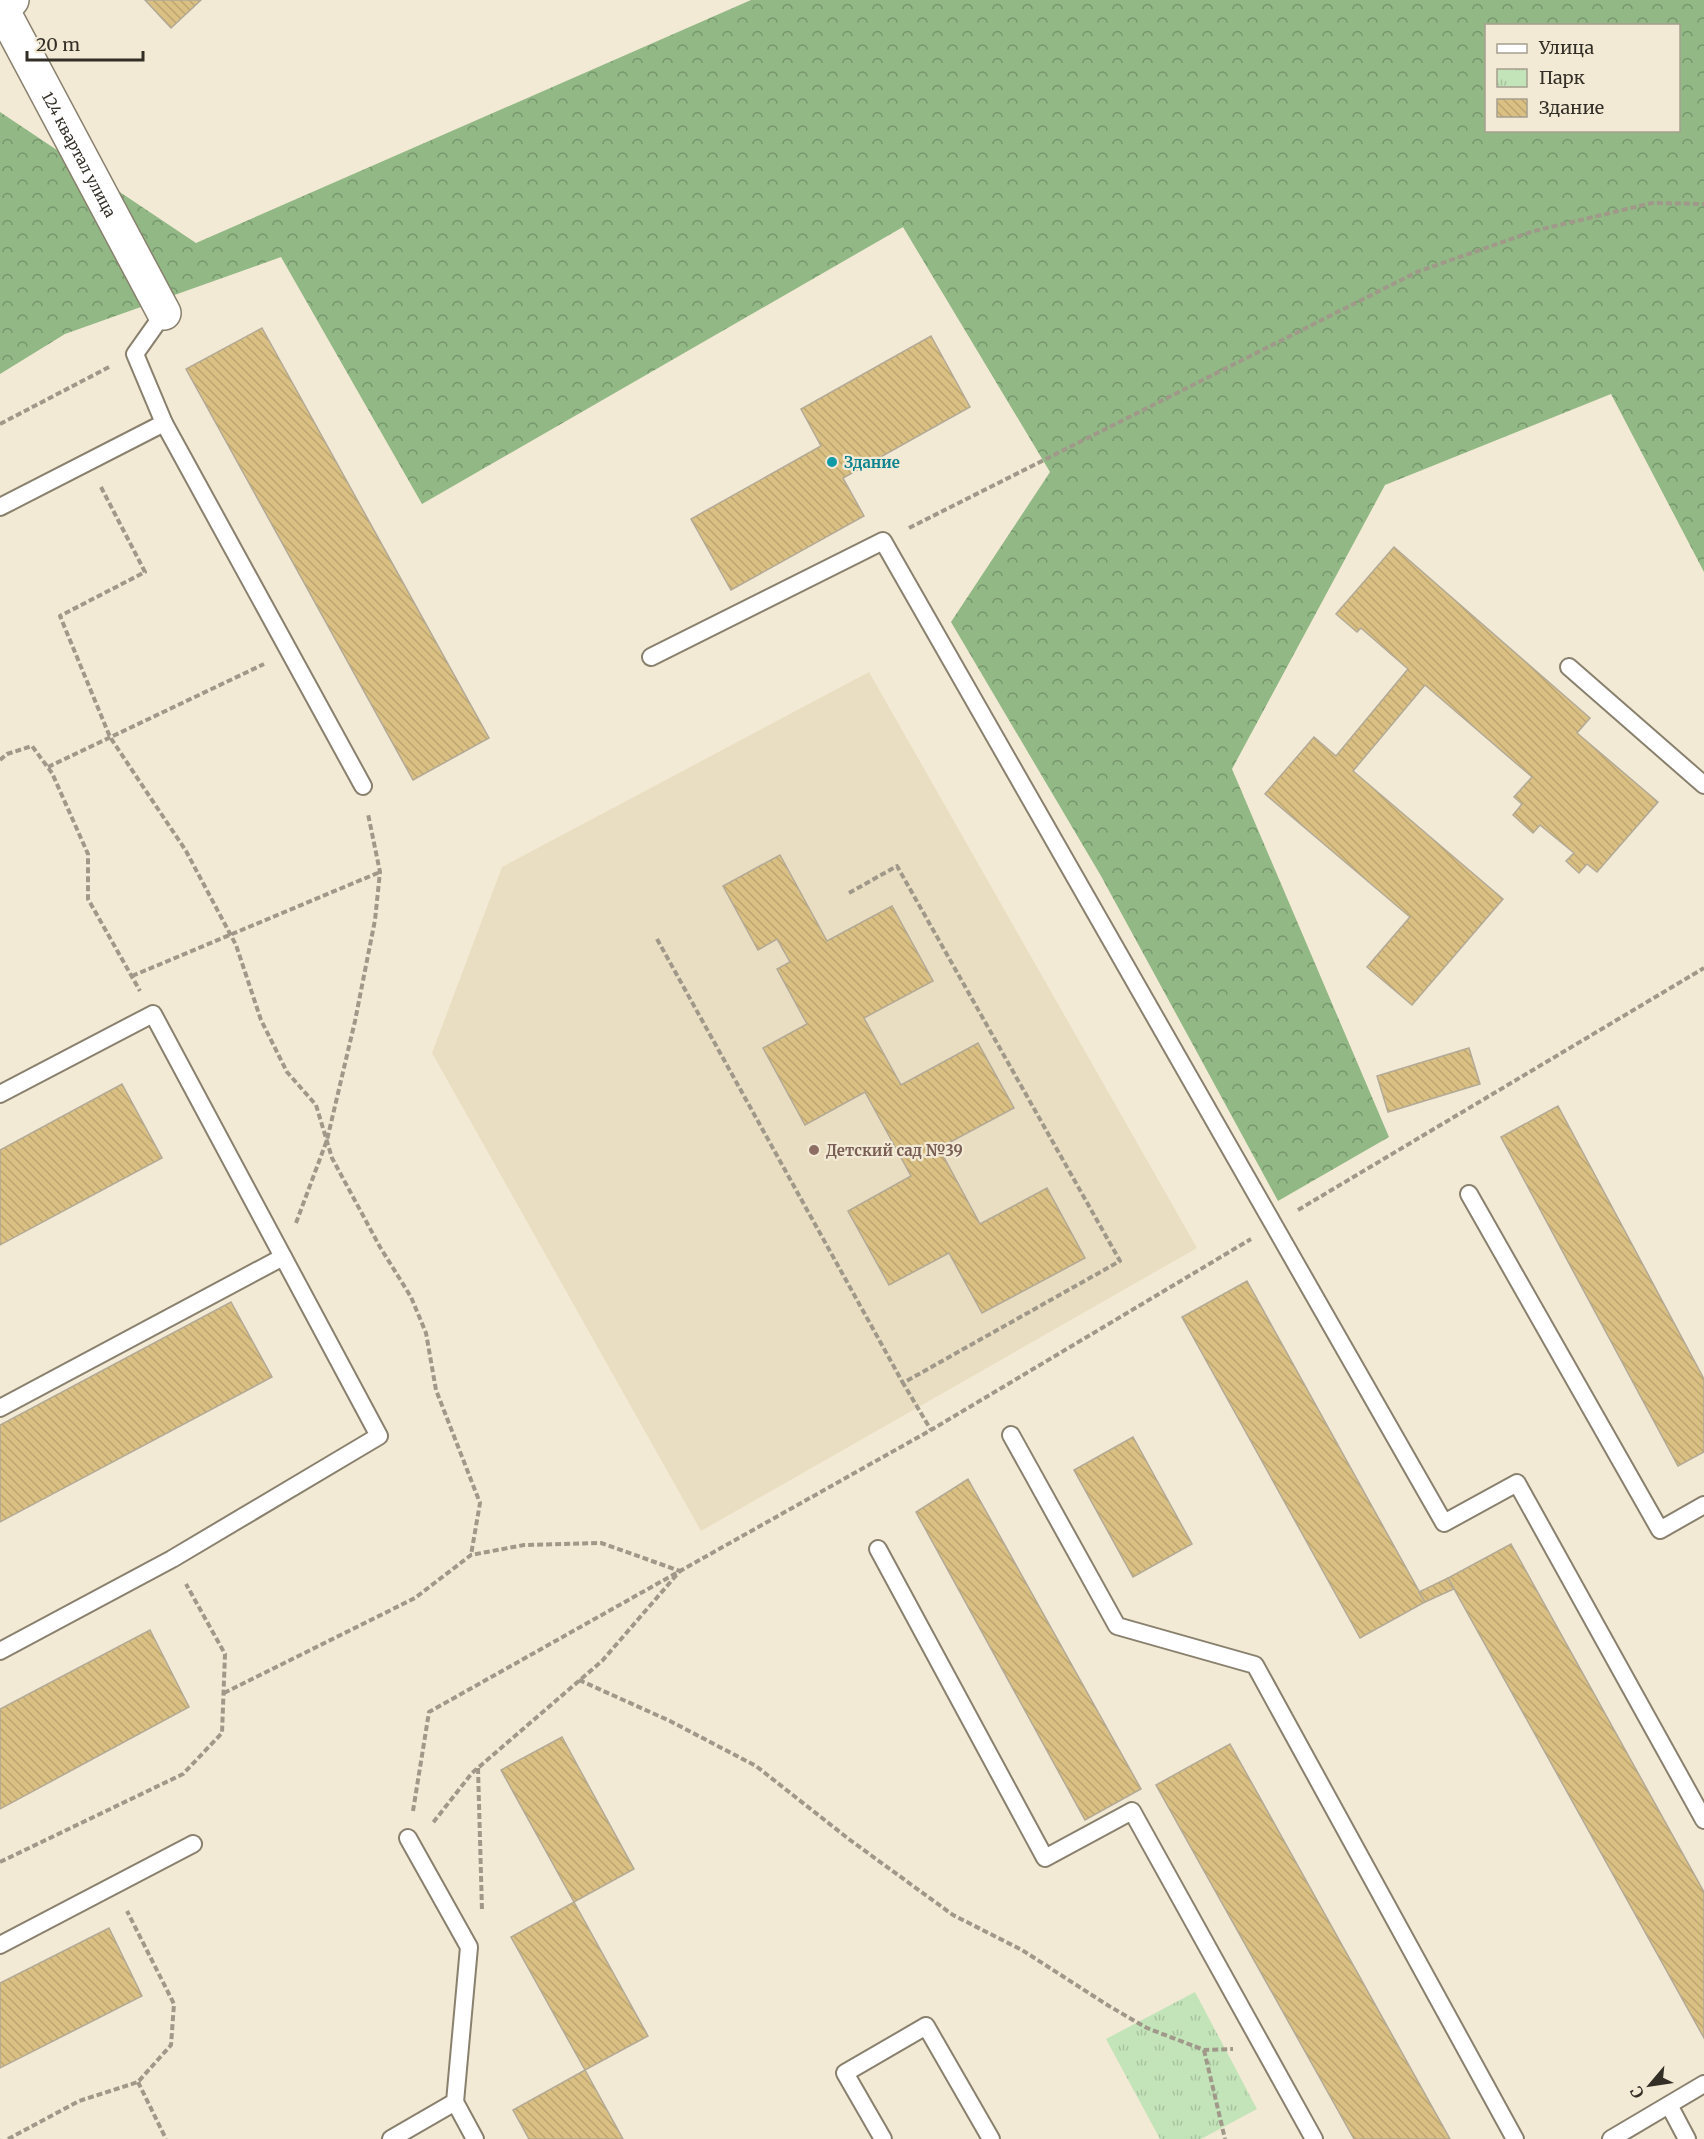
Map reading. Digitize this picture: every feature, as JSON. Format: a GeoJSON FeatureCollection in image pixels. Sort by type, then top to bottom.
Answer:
{"type":"FeatureCollection","features":[{"type":"Feature","properties":{"kind":"street","name":"124 квартал улица"},"geometry":{"type":"LineString","coordinates":[[5,6],[164,313]]}},
{"type":"Feature","properties":{"kind":"lane"},"geometry":{"type":"LineString","coordinates":[[164,313],[135,354],[164,423],[363,786]]}},
{"type":"Feature","properties":{"kind":"lane"},"geometry":{"type":"LineString","coordinates":[[0,507],[164,423]]}},
{"type":"Feature","properties":{"kind":"lane"},"geometry":{"type":"LineString","coordinates":[[651,657],[883,541],[1444,1523],[1517,1483],[1704,1820]]}},
{"type":"Feature","properties":{"kind":"lane"},"geometry":{"type":"LineString","coordinates":[[1569,667],[1704,785]]}},
{"type":"Feature","properties":{"kind":"lane"},"geometry":{"type":"LineString","coordinates":[[0,1094],[153,1014],[379,1436],[172,1558],[0,1651]]}},
{"type":"Feature","properties":{"kind":"lane"},"geometry":{"type":"LineString","coordinates":[[1469,1194],[1660,1530],[1704,1505]]}},
{"type":"Feature","properties":{"kind":"lane"},"geometry":{"type":"LineString","coordinates":[[0,1408],[283,1257]]}},
{"type":"Feature","properties":{"kind":"lane"},"geometry":{"type":"LineString","coordinates":[[1011,1435],[1117,1626],[1255,1665],[1515,2139]]}},
{"type":"Feature","properties":{"kind":"lane"},"geometry":{"type":"LineString","coordinates":[[878,1549],[1045,1858],[1131,1810],[1314,2139]]}},
{"type":"Feature","properties":{"kind":"lane"},"geometry":{"type":"LineString","coordinates":[[411,1843],[469,1947],[455,2102],[475,2139]]}},
{"type":"Feature","properties":{"kind":"lane"},"geometry":{"type":"LineString","coordinates":[[0,1945],[193,1844]]}},
{"type":"Feature","properties":{"kind":"lane"},"geometry":{"type":"LineString","coordinates":[[883,2139],[845,2073],[926,2026],[991,2139]]}},
{"type":"Feature","properties":{"kind":"lane"},"geometry":{"type":"LineString","coordinates":[[1611,2139],[1704,2084]]}},
{"type":"Feature","properties":{"kind":"lane"},"geometry":{"type":"LineString","coordinates":[[391,2139],[455,2102]]}},
{"type":"Feature","properties":{"kind":"lane"},"geometry":{"type":"LineString","coordinates":[[1669,2105],[1687,2139]]}},
{"type":"Feature","properties":{"kind":"path"},"geometry":{"type":"LineString","coordinates":[[883,541],[1417,272],[1534,231],[1652,203],[1704,204]]}},
{"type":"Feature","properties":{"kind":"path"},"geometry":{"type":"LineString","coordinates":[[0,424],[135,354]]}},
{"type":"Feature","properties":{"kind":"path"},"geometry":{"type":"LineString","coordinates":[[88,462],[145,572],[60,616],[110,737],[186,851],[230,933],[261,1020],[287,1072],[316,1105],[332,1158],[380,1247],[411,1297],[426,1333],[436,1390],[480,1503],[471,1555]]}},
{"type":"Feature","properties":{"kind":"path"},"geometry":{"type":"LineString","coordinates":[[48,767],[290,652]]}},
{"type":"Feature","properties":{"kind":"path"},"geometry":{"type":"LineString","coordinates":[[0,760],[7,754],[32,746],[48,767],[88,854],[88,898],[153,1014]]}},
{"type":"Feature","properties":{"kind":"path"},"geometry":{"type":"LineString","coordinates":[[283,1257],[327,1140],[375,920],[380,872],[363,786]]}},
{"type":"Feature","properties":{"kind":"path"},"geometry":{"type":"LineString","coordinates":[[849,893],[897,866],[1120,1261],[903,1383]]}},
{"type":"Feature","properties":{"kind":"path"},"geometry":{"type":"LineString","coordinates":[[132,976],[380,872]]}},
{"type":"Feature","properties":{"kind":"path"},"geometry":{"type":"LineString","coordinates":[[657,939],[931,1430]]}},
{"type":"Feature","properties":{"kind":"path"},"geometry":{"type":"LineString","coordinates":[[411,1843],[429,1712],[931,1430],[1704,968]]}},
{"type":"Feature","properties":{"kind":"path"},"geometry":{"type":"LineString","coordinates":[[224,1693],[416,1598],[471,1555],[524,1545],[601,1544],[680,1571]]}},
{"type":"Feature","properties":{"kind":"path"},"geometry":{"type":"LineString","coordinates":[[0,1862],[183,1774],[222,1733],[225,1654],[172,1558]]}},
{"type":"Feature","properties":{"kind":"path"},"geometry":{"type":"LineString","coordinates":[[411,1843],[472,1773],[602,1661],[680,1571]]}},
{"type":"Feature","properties":{"kind":"path"},"geometry":{"type":"LineString","coordinates":[[579,1680],[670,1721],[756,1766],[850,1840],[954,1915],[1022,1950],[1147,2028],[1204,2049],[1263,2048]]}},
{"type":"Feature","properties":{"kind":"path"},"geometry":{"type":"LineString","coordinates":[[8,2139],[79,2101],[138,2082],[171,2045],[174,2004],[114,1886]]}},
{"type":"Feature","properties":{"kind":"path"},"geometry":{"type":"LineString","coordinates":[[1204,2049],[1225,2139]]}},
{"type":"Feature","properties":{"kind":"path"},"geometry":{"type":"LineString","coordinates":[[138,2082],[166,2139]]}},
{"type":"Feature","properties":{"kind":"shaded area","name":"Детский сад №39"},"geometry":{"type":"Polygon","coordinates":[[[869,672],[1197,1248],[701,1531],[432,1053],[502,867],[869,672]]]}},
{"type":"Feature","properties":{"kind":"green space"},"geometry":{"type":"Polygon","coordinates":[[[751,0],[1704,0],[1704,572],[1611,394],[1385,485],[1232,769],[1389,1137],[1278,1201],[1101,876],[951,622],[1050,472],[903,227],[422,504],[281,257],[65,334],[0,374],[0,112],[196,243],[751,0]]]}},
{"type":"Feature","properties":{"kind":"green space"},"geometry":{"type":"Polygon","coordinates":[[[1195,1992],[1257,2109],[1201,2139],[1160,2139],[1106,2039],[1195,1992]]]}},
{"type":"Feature","properties":{"kind":"building"},"geometry":{"type":"Polygon","coordinates":[[[145,0],[201,0],[171,28],[145,0]]]}},
{"type":"Feature","properties":{"kind":"building"},"geometry":{"type":"Polygon","coordinates":[[[262,328],[489,738],[413,780],[186,369],[262,328]]]}},
{"type":"Feature","properties":{"kind":"building","name":"Здание"},"geometry":{"type":"Polygon","coordinates":[[[931,336],[970,407],[843,478],[864,516],[731,590],[691,519],[821,446],[801,409],[931,336]]]}},
{"type":"Feature","properties":{"kind":"building"},"geometry":{"type":"Polygon","coordinates":[[[1394,547],[1590,718],[1577,733],[1658,802],[1597,872],[1587,864],[1579,873],[1566,861],[1574,853],[1540,825],[1533,833],[1513,815],[1522,804],[1514,797],[1532,777],[1425,685],[1353,771],[1503,899],[1412,1005],[1367,967],[1410,917],[1265,794],[1314,737],[1336,756],[1408,669],[1361,628],[1357,632],[1336,614],[1394,547]]]}},
{"type":"Feature","properties":{"kind":"building"},"geometry":{"type":"Polygon","coordinates":[[[780,855],[827,941],[892,906],[933,981],[864,1018],[901,1085],[978,1043],[1014,1108],[939,1148],[980,1224],[1047,1188],[1085,1258],[982,1313],[949,1253],[889,1285],[848,1211],[911,1176],[865,1092],[805,1125],[763,1048],[807,1024],[777,969],[790,962],[777,939],[758,950],[723,886],[780,855]]]}},
{"type":"Feature","properties":{"kind":"building"},"geometry":{"type":"Polygon","coordinates":[[[1469,1048],[1480,1084],[1388,1112],[1377,1076],[1469,1048]]]}},
{"type":"Feature","properties":{"kind":"building"},"geometry":{"type":"Polygon","coordinates":[[[122,1084],[162,1158],[0,1245],[0,1150],[122,1084]]]}},
{"type":"Feature","properties":{"kind":"building"},"geometry":{"type":"Polygon","coordinates":[[[1558,1106],[1704,1379],[1704,1452],[1678,1466],[1501,1137],[1558,1106]]]}},
{"type":"Feature","properties":{"kind":"building"},"geometry":{"type":"Polygon","coordinates":[[[1247,1281],[1425,1602],[1360,1638],[1182,1317],[1247,1281]]]}},
{"type":"Feature","properties":{"kind":"building"},"geometry":{"type":"Polygon","coordinates":[[[231,1302],[272,1377],[0,1522],[0,1425],[231,1302]]]}},
{"type":"Feature","properties":{"kind":"building"},"geometry":{"type":"Polygon","coordinates":[[[1133,1437],[1192,1544],[1133,1577],[1074,1470],[1133,1437]]]}},
{"type":"Feature","properties":{"kind":"building"},"geometry":{"type":"Polygon","coordinates":[[[968,1479],[1141,1789],[1085,1820],[916,1512],[968,1479]]]}},
{"type":"Feature","properties":{"kind":"building"},"geometry":{"type":"Polygon","coordinates":[[[1511,1544],[1704,1892],[1704,2038],[1448,1578],[1511,1544]]]}},
{"type":"Feature","properties":{"kind":"building"},"geometry":{"type":"Polygon","coordinates":[[[1448,1578],[1454,1589],[1425,1602],[1419,1592],[1448,1578]]]}},
{"type":"Feature","properties":{"kind":"building"},"geometry":{"type":"Polygon","coordinates":[[[150,1630],[189,1707],[0,1809],[0,1709],[150,1630]]]}},
{"type":"Feature","properties":{"kind":"building"},"geometry":{"type":"Polygon","coordinates":[[[562,1737],[634,1869],[574,1902],[501,1770],[562,1737]]]}},
{"type":"Feature","properties":{"kind":"building"},"geometry":{"type":"Polygon","coordinates":[[[1230,1744],[1450,2139],[1354,2139],[1156,1785],[1230,1744]]]}},
{"type":"Feature","properties":{"kind":"building"},"geometry":{"type":"Polygon","coordinates":[[[574,1902],[648,2036],[585,2070],[511,1937],[574,1902]]]}},
{"type":"Feature","properties":{"kind":"building"},"geometry":{"type":"Polygon","coordinates":[[[109,1928],[142,1996],[0,2068],[0,1983],[109,1928]]]}},
{"type":"Feature","properties":{"kind":"building"},"geometry":{"type":"Polygon","coordinates":[[[585,2070],[623,2139],[529,2139],[513,2110],[585,2070]]]}},
{"type":"Feature","properties":{"kind":"place","name":"Здание"},"geometry":{"type":"Point","coordinates":[832,462]}},
{"type":"Feature","properties":{"kind":"place","name":"Детский сад №39"},"geometry":{"type":"Point","coordinates":[814,1150]}}]}
